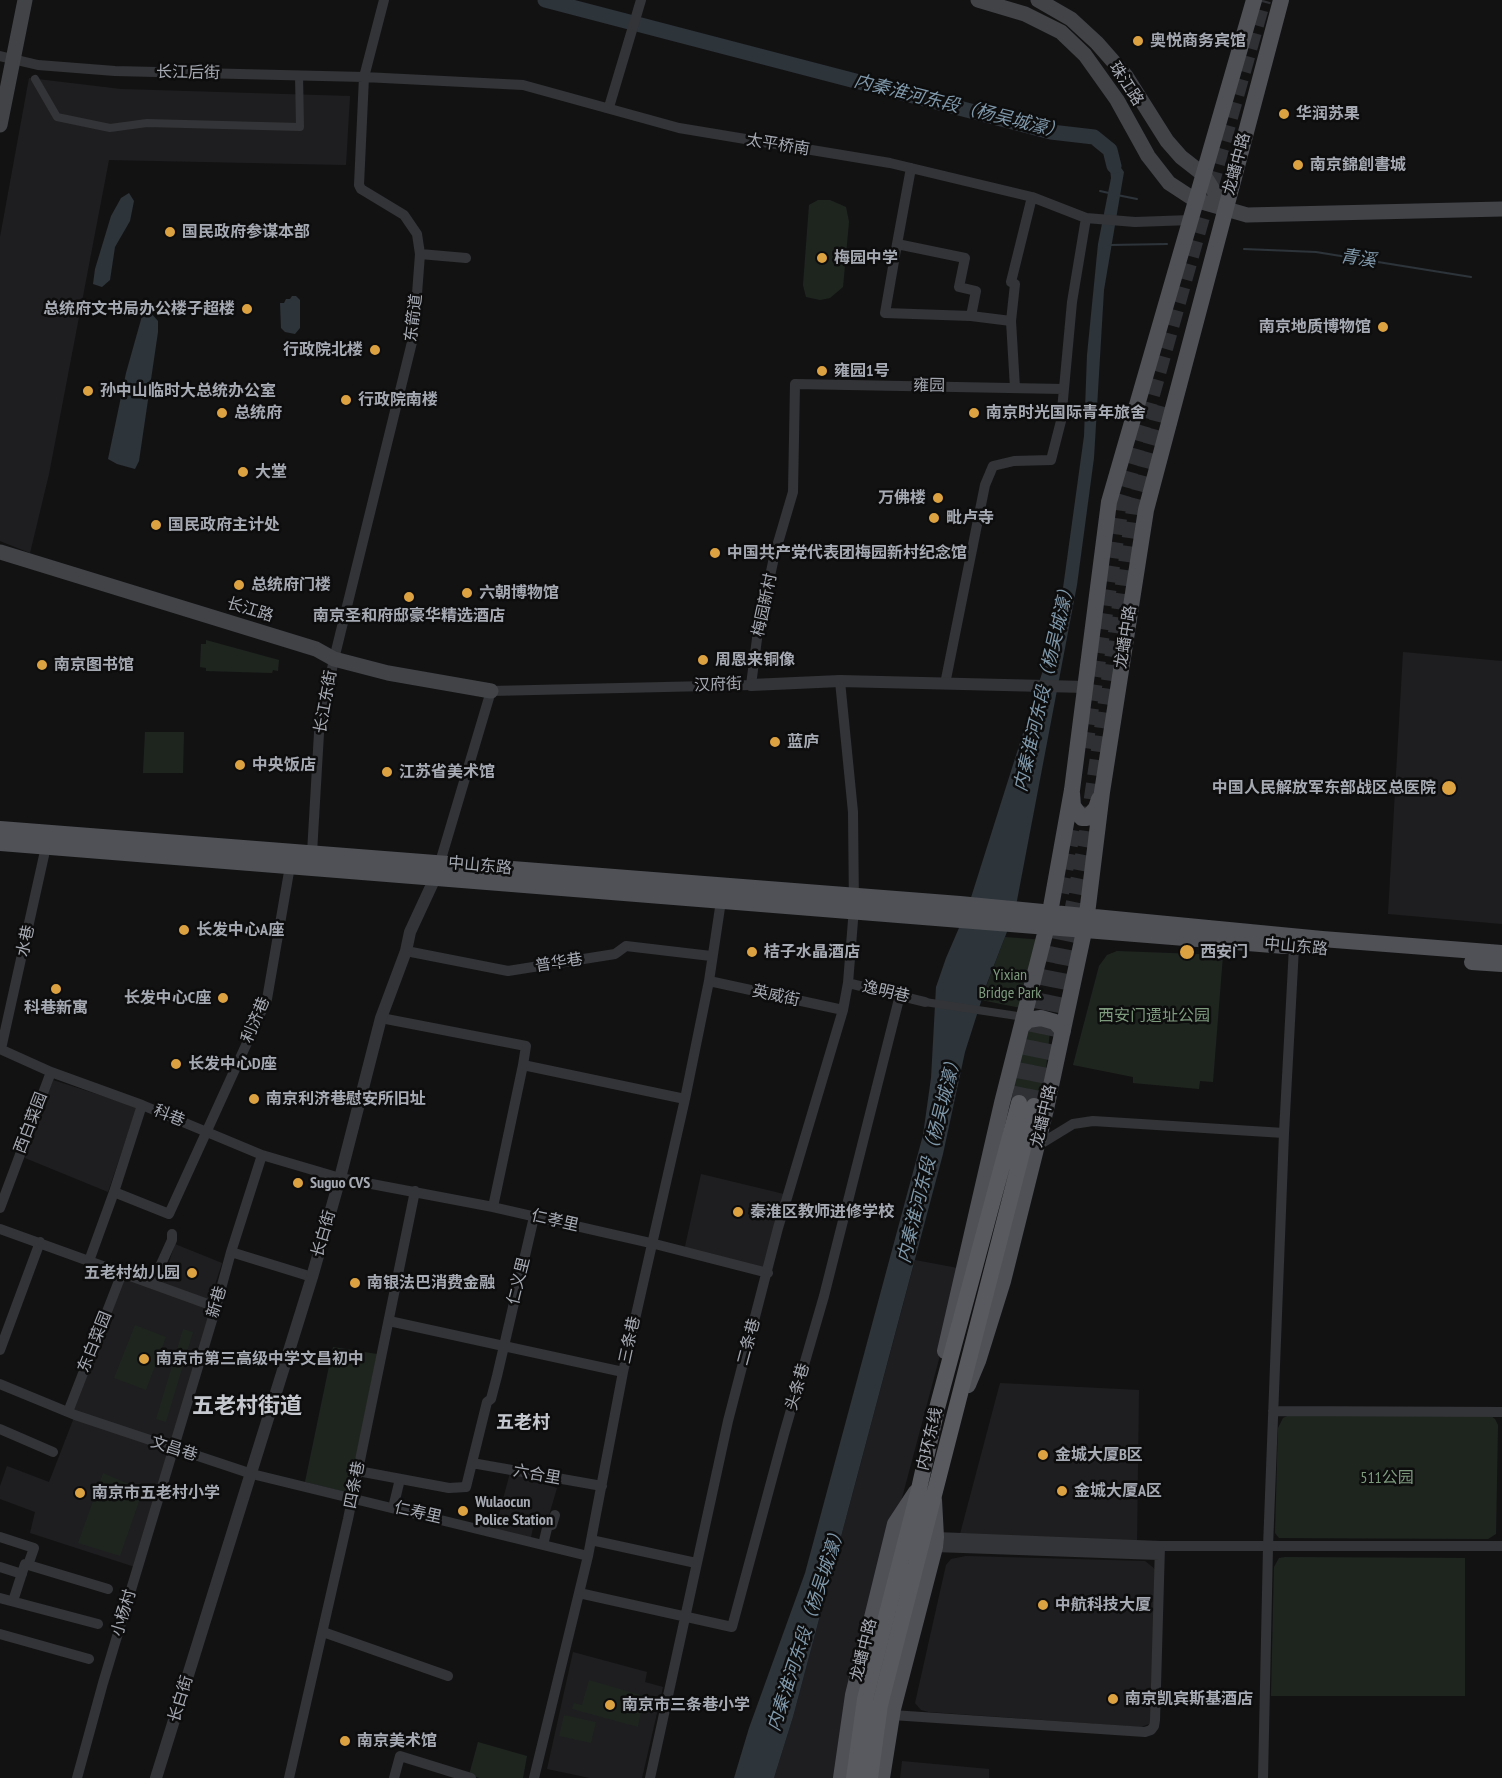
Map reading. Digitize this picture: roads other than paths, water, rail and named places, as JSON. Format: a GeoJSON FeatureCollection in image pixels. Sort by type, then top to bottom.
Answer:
{"type":"FeatureCollection","features":[{"type":"Feature","properties":{"kind":"highway","name":"内环东线"},"geometry":{"type":"LineString","coordinates":[[854,1778],[865,1699],[926,1491],[951,1428],[1026,1105],[937,1408],[926,1491],[880,1705],[870,1778]]}},
{"type":"Feature","properties":{"kind":"main road"},"geometry":{"type":"LineString","coordinates":[[0,124],[6,58],[25,0]]}},
{"type":"Feature","properties":{"kind":"main road","name":"珠江路"},"geometry":{"type":"LineString","coordinates":[[978,0],[1025,14],[1061,32],[1085,55],[1117,100],[1148,156],[1169,183],[1195,200],[1247,215],[1502,208]]}},
{"type":"Feature","properties":{"kind":"main road","name":"珠江路"},"geometry":{"type":"LineString","coordinates":[[1038,0],[1071,19],[1126,76],[1167,141],[1181,157],[1204,175],[1225,209]]}},
{"type":"Feature","properties":{"kind":"main road","name":"龙蟠中路"},"geometry":{"type":"LineString","coordinates":[[937,1408],[945,1350],[963,1269],[1048,919],[1072,790],[1108,502],[1254,0]]}},
{"type":"Feature","properties":{"kind":"main road","name":"龙蟠中路"},"geometry":{"type":"LineString","coordinates":[[951,1428],[978,1360],[1003,1281],[1037,1146],[1085,923],[1102,792],[1146,510],[1281,0]]}},
{"type":"Feature","properties":{"kind":"main road","name":"长江路"},"geometry":{"type":"LineString","coordinates":[[0,552],[316,649],[333,659],[388,673],[491,691]]}},
{"type":"Feature","properties":{"kind":"main road"},"geometry":{"type":"LineString","coordinates":[[1072,790],[1073,806],[1082,818],[1087,818],[1096,808],[1102,792]]}},
{"type":"Feature","properties":{"kind":"main road","name":"中山东路"},"geometry":{"type":"LineString","coordinates":[[0,829],[47,839],[290,866],[437,870],[1048,919],[1294,947],[1502,964]]}},
{"type":"Feature","properties":{"kind":"main road","name":"中山东路"},"geometry":{"type":"LineString","coordinates":[[0,843],[47,839],[312,853],[437,870],[721,901],[854,905]]}},
{"type":"Feature","properties":{"kind":"main road","name":"中山东路"},"geometry":{"type":"LineString","coordinates":[[1085,923],[1502,953]]}},
{"type":"Feature","properties":{"kind":"main road"},"geometry":{"type":"LineString","coordinates":[[1023,1021],[1041,1018],[1055,1022],[1063,1031]]}},
{"type":"Feature","properties":{"kind":"main road"},"geometry":{"type":"LineString","coordinates":[[882,1778],[892,1715],[935,1542],[926,1491]]}},
{"type":"Feature","properties":{"kind":"main road","name":"龙蟠中路"},"geometry":{"type":"LineString","coordinates":[[841,1778],[853,1695],[895,1524],[926,1491]]}},
{"type":"Feature","properties":{"kind":"street","name":"东箭道"},"geometry":{"type":"LineString","coordinates":[[333,659],[414,334],[420,254],[417,234],[405,214],[361,189],[359,185],[364,77],[384,0]]}},
{"type":"Feature","properties":{"kind":"street"},"geometry":{"type":"LineString","coordinates":[[609,107],[638,3]]}},
{"type":"Feature","properties":{"kind":"street","name":"长江后街"},"geometry":{"type":"LineString","coordinates":[[6,58],[38,65],[115,71],[364,77]]}},
{"type":"Feature","properties":{"kind":"street"},"geometry":{"type":"LineString","coordinates":[[35,79],[57,117],[110,128],[147,123],[300,127],[299,75]]}},
{"type":"Feature","properties":{"kind":"street","name":"太平桥南"},"geometry":{"type":"LineString","coordinates":[[364,77],[523,85],[679,128],[890,163],[1032,197],[1086,218],[1135,222],[1191,220]]}},
{"type":"Feature","properties":{"kind":"street"},"geometry":{"type":"LineString","coordinates":[[911,168],[885,313],[971,316],[1011,321]]}},
{"type":"Feature","properties":{"kind":"street"},"geometry":{"type":"LineString","coordinates":[[1015,388],[1011,321],[1015,284],[1011,282],[1032,197]]}},
{"type":"Feature","properties":{"kind":"street"},"geometry":{"type":"LineString","coordinates":[[945,684],[985,485],[993,466],[1014,461],[1051,460],[1061,421],[1072,302],[1086,218]]}},
{"type":"Feature","properties":{"kind":"street"},"geometry":{"type":"LineString","coordinates":[[897,244],[965,258],[959,288],[976,291],[971,316]]}},
{"type":"Feature","properties":{"kind":"street"},"geometry":{"type":"LineString","coordinates":[[420,254],[466,258]]}},
{"type":"Feature","properties":{"kind":"street","name":"雍园"},"geometry":{"type":"LineString","coordinates":[[795,384],[1064,388]]}},
{"type":"Feature","properties":{"kind":"street","name":"梅园新村"},"geometry":{"type":"LineString","coordinates":[[751,684],[758,631],[775,553],[793,492],[795,384]]}},
{"type":"Feature","properties":{"kind":"street","name":"长江东街"},"geometry":{"type":"LineString","coordinates":[[312,853],[320,733],[333,659]]}},
{"type":"Feature","properties":{"kind":"street"},"geometry":{"type":"LineString","coordinates":[[840,681],[853,812],[854,905]]}},
{"type":"Feature","properties":{"kind":"street","name":"汉府街"},"geometry":{"type":"LineString","coordinates":[[491,691],[840,681],[1086,687]]}},
{"type":"Feature","properties":{"kind":"street","name":"长白街"},"geometry":{"type":"LineString","coordinates":[[156,1778],[312,1277],[381,1018],[406,951],[410,932],[437,870],[491,691]]}},
{"type":"Feature","properties":{"kind":"street","name":"水巷"},"geometry":{"type":"LineString","coordinates":[[0,1049],[47,839]]}},
{"type":"Feature","properties":{"kind":"street","name":"利济巷"},"geometry":{"type":"LineString","coordinates":[[114,1192],[169,1214],[267,999],[290,866]]}},
{"type":"Feature","properties":{"kind":"street","name":"三条巷"},"geometry":{"type":"LineString","coordinates":[[534,1778],[588,1556],[623,1372],[685,1099],[709,981],[721,901]]}},
{"type":"Feature","properties":{"kind":"street","name":"二条巷"},"geometry":{"type":"LineString","coordinates":[[650,1778],[728,1421],[811,1114],[843,1010],[848,983],[854,905]]}},
{"type":"Feature","properties":{"kind":"street","name":"普华巷"},"geometry":{"type":"LineString","coordinates":[[406,951],[508,970],[615,954],[626,946],[711,956]]}},
{"type":"Feature","properties":{"kind":"street"},"geometry":{"type":"LineString","coordinates":[[1263,1778],[1273,1412],[1294,947]]}},
{"type":"Feature","properties":{"kind":"street","name":"英威街"},"geometry":{"type":"LineString","coordinates":[[709,981],[843,1010]]}},
{"type":"Feature","properties":{"kind":"street","name":"逸明巷"},"geometry":{"type":"LineString","coordinates":[[848,983],[925,1002]]}},
{"type":"Feature","properties":{"kind":"street","name":"头条巷"},"geometry":{"type":"LineString","coordinates":[[579,1593],[732,1627],[824,1296],[900,995]]}},
{"type":"Feature","properties":{"kind":"street"},"geometry":{"type":"LineString","coordinates":[[925,1002],[1023,1021]]}},
{"type":"Feature","properties":{"kind":"street"},"geometry":{"type":"LineString","coordinates":[[381,1018],[526,1046],[493,1207]]}},
{"type":"Feature","properties":{"kind":"street","name":"科巷"},"geometry":{"type":"LineString","coordinates":[[0,1049],[51,1072],[142,1105],[262,1155],[340,1178]]}},
{"type":"Feature","properties":{"kind":"street"},"geometry":{"type":"LineString","coordinates":[[523,1065],[685,1099]]}},
{"type":"Feature","properties":{"kind":"street","name":"西白菜园"},"geometry":{"type":"LineString","coordinates":[[0,1208],[51,1072]]}},
{"type":"Feature","properties":{"kind":"street"},"geometry":{"type":"LineString","coordinates":[[89,1261],[142,1105]]}},
{"type":"Feature","properties":{"kind":"street"},"geometry":{"type":"LineString","coordinates":[[1037,1146],[1073,1124],[1093,1121],[1284,1133]]}},
{"type":"Feature","properties":{"kind":"street","name":"新巷"},"geometry":{"type":"LineString","coordinates":[[172,1449],[262,1155]]}},
{"type":"Feature","properties":{"kind":"street","name":"仁孝里"},"geometry":{"type":"LineString","coordinates":[[340,1178],[493,1207],[651,1243],[768,1273]]}},
{"type":"Feature","properties":{"kind":"street","name":"四条巷"},"geometry":{"type":"LineString","coordinates":[[289,1778],[353,1498],[415,1191]]}},
{"type":"Feature","properties":{"kind":"street","name":"仁义里"},"geometry":{"type":"LineString","coordinates":[[400,1479],[449,1488],[466,1487],[487,1402],[491,1399],[534,1217]]}},
{"type":"Feature","properties":{"kind":"street"},"geometry":{"type":"LineString","coordinates":[[0,1228],[216,1307]]}},
{"type":"Feature","properties":{"kind":"street"},"geometry":{"type":"LineString","coordinates":[[152,1284],[172,1240],[172,1234]]}},
{"type":"Feature","properties":{"kind":"street"},"geometry":{"type":"LineString","coordinates":[[0,1350],[40,1242]]}},
{"type":"Feature","properties":{"kind":"street"},"geometry":{"type":"LineString","coordinates":[[231,1252],[312,1277]]}},
{"type":"Feature","properties":{"kind":"street","name":"东白菜园"},"geometry":{"type":"LineString","coordinates":[[68,1412],[122,1273]]}},
{"type":"Feature","properties":{"kind":"street"},"geometry":{"type":"LineString","coordinates":[[389,1321],[623,1372]]}},
{"type":"Feature","properties":{"kind":"street","name":"文昌巷"},"geometry":{"type":"LineString","coordinates":[[0,1384],[68,1412],[172,1449],[252,1474],[353,1498]]}},
{"type":"Feature","properties":{"kind":"street"},"geometry":{"type":"LineString","coordinates":[[1273,1412],[1502,1412]]}},
{"type":"Feature","properties":{"kind":"street"},"geometry":{"type":"LineString","coordinates":[[0,1430],[53,1452]]}},
{"type":"Feature","properties":{"kind":"street","name":"小杨村"},"geometry":{"type":"LineString","coordinates":[[77,1778],[172,1449]]}},
{"type":"Feature","properties":{"kind":"street","name":"六合里"},"geometry":{"type":"LineString","coordinates":[[472,1463],[602,1486]]}},
{"type":"Feature","properties":{"kind":"street"},"geometry":{"type":"LineString","coordinates":[[358,1471],[400,1479],[393,1508]]}},
{"type":"Feature","properties":{"kind":"street","name":"仁寿里"},"geometry":{"type":"LineString","coordinates":[[353,1498],[588,1556]]}},
{"type":"Feature","properties":{"kind":"street"},"geometry":{"type":"LineString","coordinates":[[543,1545],[548,1524],[552,1525],[555,1515]]}},
{"type":"Feature","properties":{"kind":"street"},"geometry":{"type":"LineString","coordinates":[[0,1537],[34,1548],[13,1601]]}},
{"type":"Feature","properties":{"kind":"street"},"geometry":{"type":"LineString","coordinates":[[591,1540],[696,1563]]}},
{"type":"Feature","properties":{"kind":"street"},"geometry":{"type":"LineString","coordinates":[[935,1542],[1159,1551],[1268,1547],[1502,1546]]}},
{"type":"Feature","properties":{"kind":"street"},"geometry":{"type":"LineString","coordinates":[[892,1715],[1145,1732],[1151,1730],[1155,1720],[1159,1551]]}},
{"type":"Feature","properties":{"kind":"street"},"geometry":{"type":"LineString","coordinates":[[0,1567],[25,1570],[108,1589]]}},
{"type":"Feature","properties":{"kind":"street"},"geometry":{"type":"LineString","coordinates":[[0,1598],[98,1624]]}},
{"type":"Feature","properties":{"kind":"street"},"geometry":{"type":"LineString","coordinates":[[323,1632],[448,1676]]}},
{"type":"Feature","properties":{"kind":"street"},"geometry":{"type":"LineString","coordinates":[[0,1634],[89,1659]]}},
{"type":"Feature","properties":{"kind":"street"},"geometry":{"type":"LineString","coordinates":[[394,1778],[400,1756],[471,1778]]}},
{"type":"Feature","properties":{"kind":"water"},"geometry":{"type":"Polygon","coordinates":[[[1108,149],[1124,172],[1104,290],[1094,458],[1077,585],[1015,911],[986,986],[965,1052],[943,1154],[793,1717],[774,1778],[734,1778],[749,1728],[805,1573],[923,1135],[931,1078],[936,987],[968,907],[1043,670],[1063,588],[1084,436],[1087,355],[1098,244],[1111,178],[1108,149]]]}},
{"type":"Feature","properties":{"kind":"water"},"geometry":{"type":"Polygon","coordinates":[[[129,193],[134,201],[130,221],[115,247],[110,280],[102,287],[93,284],[95,269],[111,216],[121,198],[129,193]]]}},
{"type":"Feature","properties":{"kind":"water"},"geometry":{"type":"Polygon","coordinates":[[[292,296],[300,300],[300,328],[295,334],[285,332],[281,328],[280,303],[284,303],[292,296]]]}},
{"type":"Feature","properties":{"kind":"water"},"geometry":{"type":"Polygon","coordinates":[[[150,312],[158,321],[158,332],[139,461],[135,469],[108,459],[126,373],[142,316],[150,312]]]}},
{"type":"Feature","properties":{"kind":"waterway","name":"内秦淮河东段（杨吴城濠）"},"geometry":{"type":"LineString","coordinates":[[545,0],[1051,132],[1094,137],[1110,150],[1114,166]]}},
{"type":"Feature","properties":{"kind":"waterway"},"geometry":{"type":"LineString","coordinates":[[1100,191],[1109,193]]}},
{"type":"Feature","properties":{"kind":"waterway"},"geometry":{"type":"LineString","coordinates":[[1117,195],[1137,199]]}},
{"type":"Feature","properties":{"kind":"waterway","name":"青溪"},"geometry":{"type":"LineString","coordinates":[[1110,245],[1167,244]]}},
{"type":"Feature","properties":{"kind":"waterway","name":"青溪"},"geometry":{"type":"LineString","coordinates":[[1244,249],[1316,252],[1471,277]]}},
{"type":"Feature","properties":{"kind":"tunnel"},"geometry":{"type":"LineString","coordinates":[[1085,748],[1121,505],[1263,0]]}},
{"type":"Feature","properties":{"kind":"tunnel"},"geometry":{"type":"LineString","coordinates":[[1034,1106],[1085,846],[1134,509],[1162,401]]}},
{"type":"Feature","properties":{"kind":"tunnel"},"geometry":{"type":"LineString","coordinates":[[1061,893],[1077,806]]}},
{"type":"Feature","properties":{"kind":"tunnel"},"geometry":{"type":"LineString","coordinates":[[1019,1103],[1056,918]]}},
{"type":"Feature","properties":{"kind":"place","name":"奥悦商务宾馆"},"geometry":{"type":"Point","coordinates":[1138,41]}},
{"type":"Feature","properties":{"kind":"place","name":"华润苏果"},"geometry":{"type":"Point","coordinates":[1284,114]}},
{"type":"Feature","properties":{"kind":"place","name":"南京錦創書城"},"geometry":{"type":"Point","coordinates":[1298,165]}},
{"type":"Feature","properties":{"kind":"place","name":"国民政府参谋本部"},"geometry":{"type":"Point","coordinates":[170,232]}},
{"type":"Feature","properties":{"kind":"place","name":"梅园中学"},"geometry":{"type":"Point","coordinates":[822,258]}},
{"type":"Feature","properties":{"kind":"place","name":"总统府文书局办公楼子超楼"},"geometry":{"type":"Point","coordinates":[247,309]}},
{"type":"Feature","properties":{"kind":"place","name":"南京地质博物馆"},"geometry":{"type":"Point","coordinates":[1383,327]}},
{"type":"Feature","properties":{"kind":"place","name":"行政院北楼"},"geometry":{"type":"Point","coordinates":[375,350]}},
{"type":"Feature","properties":{"kind":"place","name":"雍园1号"},"geometry":{"type":"Point","coordinates":[822,371]}},
{"type":"Feature","properties":{"kind":"place","name":"孙中山临时大总统办公室"},"geometry":{"type":"Point","coordinates":[88,391]}},
{"type":"Feature","properties":{"kind":"place","name":"行政院南楼"},"geometry":{"type":"Point","coordinates":[346,400]}},
{"type":"Feature","properties":{"kind":"place","name":"总统府"},"geometry":{"type":"Point","coordinates":[222,413]}},
{"type":"Feature","properties":{"kind":"place","name":"南京时光国际青年旅舍"},"geometry":{"type":"Point","coordinates":[974,413]}},
{"type":"Feature","properties":{"kind":"place","name":"大堂"},"geometry":{"type":"Point","coordinates":[243,472]}},
{"type":"Feature","properties":{"kind":"place","name":"万佛楼"},"geometry":{"type":"Point","coordinates":[938,498]}},
{"type":"Feature","properties":{"kind":"place","name":"毗卢寺"},"geometry":{"type":"Point","coordinates":[934,518]}},
{"type":"Feature","properties":{"kind":"place","name":"国民政府主计处"},"geometry":{"type":"Point","coordinates":[156,525]}},
{"type":"Feature","properties":{"kind":"place","name":"中国共产党代表团梅园新村纪念馆"},"geometry":{"type":"Point","coordinates":[715,553]}},
{"type":"Feature","properties":{"kind":"place","name":"总统府门楼"},"geometry":{"type":"Point","coordinates":[239,585]}},
{"type":"Feature","properties":{"kind":"place","name":"六朝博物馆"},"geometry":{"type":"Point","coordinates":[467,593]}},
{"type":"Feature","properties":{"kind":"place","name":"南京圣和府邸豪华精选酒店"},"geometry":{"type":"Point","coordinates":[409,597]}},
{"type":"Feature","properties":{"kind":"place","name":"周恩来铜像"},"geometry":{"type":"Point","coordinates":[703,660]}},
{"type":"Feature","properties":{"kind":"place","name":"南京图书馆"},"geometry":{"type":"Point","coordinates":[42,665]}},
{"type":"Feature","properties":{"kind":"place","name":"蓝庐"},"geometry":{"type":"Point","coordinates":[775,742]}},
{"type":"Feature","properties":{"kind":"place","name":"中央饭店"},"geometry":{"type":"Point","coordinates":[240,765]}},
{"type":"Feature","properties":{"kind":"place","name":"江苏省美术馆"},"geometry":{"type":"Point","coordinates":[387,772]}},
{"type":"Feature","properties":{"kind":"place","name":"中国人民解放军东部战区总医院"},"geometry":{"type":"Point","coordinates":[1449,788]}},
{"type":"Feature","properties":{"kind":"place","name":"长发中心A座"},"geometry":{"type":"Point","coordinates":[184,930]}},
{"type":"Feature","properties":{"kind":"place","name":"桔子水晶酒店"},"geometry":{"type":"Point","coordinates":[752,952]}},
{"type":"Feature","properties":{"kind":"place","name":"西安门"},"geometry":{"type":"Point","coordinates":[1187,952]}},
{"type":"Feature","properties":{"kind":"place","name":"科巷新寓"},"geometry":{"type":"Point","coordinates":[56,989]}},
{"type":"Feature","properties":{"kind":"place","name":"长发中心C座"},"geometry":{"type":"Point","coordinates":[223,998]}},
{"type":"Feature","properties":{"kind":"place","name":"长发中心D座"},"geometry":{"type":"Point","coordinates":[176,1064]}},
{"type":"Feature","properties":{"kind":"place","name":"南京利济巷慰安所旧址"},"geometry":{"type":"Point","coordinates":[254,1099]}},
{"type":"Feature","properties":{"kind":"place","name":"Suguo CVS"},"geometry":{"type":"Point","coordinates":[298,1183]}},
{"type":"Feature","properties":{"kind":"place","name":"秦淮区教师进修学校"},"geometry":{"type":"Point","coordinates":[738,1212]}},
{"type":"Feature","properties":{"kind":"place","name":"五老村幼儿园"},"geometry":{"type":"Point","coordinates":[192,1273]}},
{"type":"Feature","properties":{"kind":"place","name":"南银法巴消费金融"},"geometry":{"type":"Point","coordinates":[355,1283]}},
{"type":"Feature","properties":{"kind":"place","name":"南京市第三高级中学文昌初中"},"geometry":{"type":"Point","coordinates":[144,1359]}},
{"type":"Feature","properties":{"kind":"place","name":"金城大厦B区"},"geometry":{"type":"Point","coordinates":[1043,1455]}},
{"type":"Feature","properties":{"kind":"place","name":"金城大厦A区"},"geometry":{"type":"Point","coordinates":[1062,1491]}},
{"type":"Feature","properties":{"kind":"place","name":"南京市五老村小学"},"geometry":{"type":"Point","coordinates":[80,1493]}},
{"type":"Feature","properties":{"kind":"place","name":"Wulaocun Police Station"},"geometry":{"type":"Point","coordinates":[463,1511]}},
{"type":"Feature","properties":{"kind":"place","name":"中航科技大厦"},"geometry":{"type":"Point","coordinates":[1043,1605]}},
{"type":"Feature","properties":{"kind":"place","name":"南京凯宾斯基酒店"},"geometry":{"type":"Point","coordinates":[1113,1699]}},
{"type":"Feature","properties":{"kind":"place","name":"南京市三条巷小学"},"geometry":{"type":"Point","coordinates":[610,1705]}},
{"type":"Feature","properties":{"kind":"place","name":"南京美术馆"},"geometry":{"type":"Point","coordinates":[345,1741]}},
{"type":"Feature","properties":{"kind":"district","name":"五老村街道"},"geometry":{"type":"Point","coordinates":[247,1407]}},
{"type":"Feature","properties":{"kind":"district","name":"五老村"},"geometry":{"type":"Point","coordinates":[523,1423]}},
{"type":"Feature","properties":{"kind":"park label","name":"Yixian Bridge Park"},"geometry":{"type":"Point","coordinates":[1010,984]}},
{"type":"Feature","properties":{"kind":"park label","name":"西安门遗址公园"},"geometry":{"type":"Point","coordinates":[1154,1016]}},
{"type":"Feature","properties":{"kind":"park label","name":"511公园"},"geometry":{"type":"Point","coordinates":[1387,1478]}}]}
